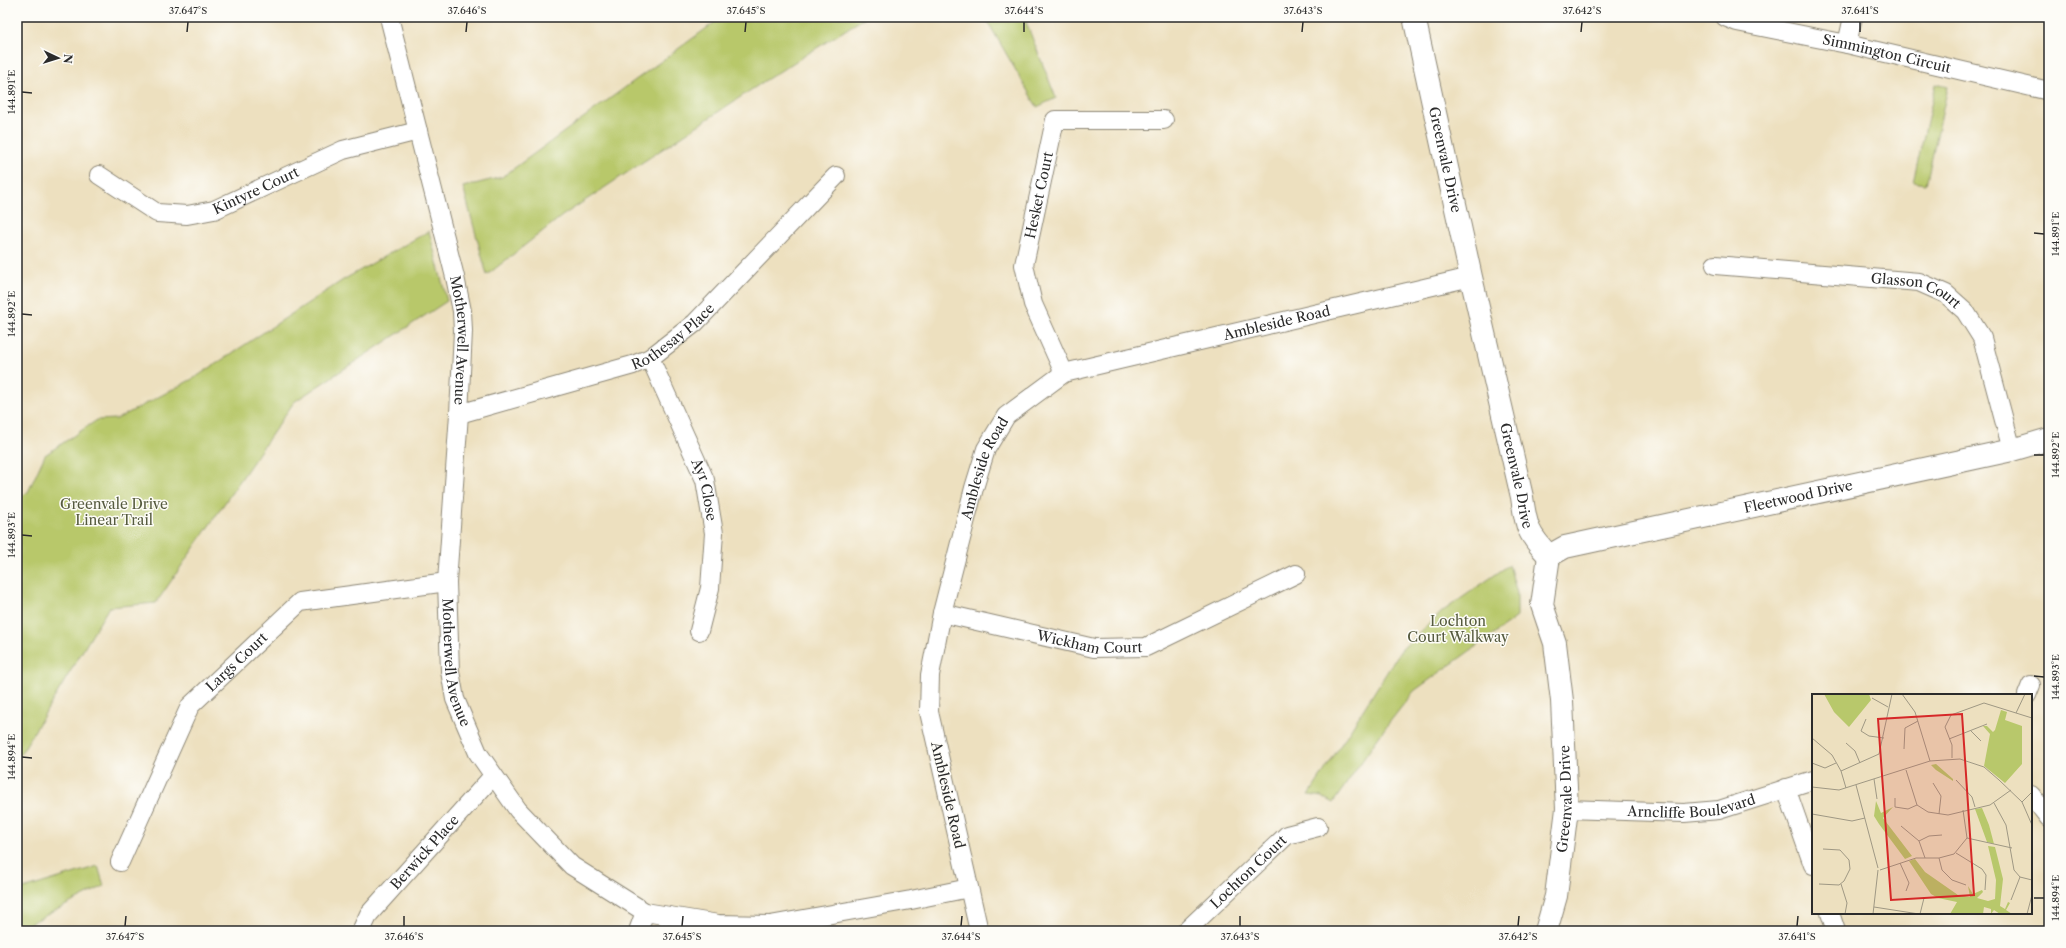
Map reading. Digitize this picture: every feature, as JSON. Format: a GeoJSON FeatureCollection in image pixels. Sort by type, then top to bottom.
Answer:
{"type":"FeatureCollection","features":[{"type":"Feature","properties":{"kind":"street","name":"Motherwell Avenue"},"geometry":{"type":"LineString","coordinates":[[389,17],[462,311],[459,414],[447,582],[450,671],[455,699],[478,753],[493,776],[518,810],[572,866],[645,912],[718,924],[770,925],[969,888]]}},
{"type":"Feature","properties":{"kind":"street","name":"Greenvale Drive"},"geometry":{"type":"LineString","coordinates":[[1414,17],[1471,277],[1522,497],[1525,524],[1535,541],[1549,556],[1542,605],[1556,643],[1562,701],[1567,810],[1556,896],[1546,931]]}},
{"type":"Feature","properties":{"kind":"street","name":"Simmington Circuit"},"geometry":{"type":"LineString","coordinates":[[1725,17],[1737,22],[1847,44],[1949,69],[2049,91]]}},
{"type":"Feature","properties":{"kind":"street"},"geometry":{"type":"LineString","coordinates":[[1847,44],[1854,17]]}},
{"type":"Feature","properties":{"kind":"street","name":"Hesket Court"},"geometry":{"type":"LineString","coordinates":[[1064,373],[1033,304],[1024,265],[1055,120],[1164,120]]}},
{"type":"Feature","properties":{"kind":"street","name":"Kintyre Court"},"geometry":{"type":"LineString","coordinates":[[99,174],[157,213],[187,215],[214,210],[343,150],[418,131]]}},
{"type":"Feature","properties":{"kind":"street","name":"Rothesay Place"},"geometry":{"type":"LineString","coordinates":[[459,414],[633,365],[650,358],[695,323],[836,176]]}},
{"type":"Feature","properties":{"kind":"street","name":"Glasson Court"},"geometry":{"type":"LineString","coordinates":[[1715,265],[1919,282],[1946,294],[1965,311],[1982,338],[2012,450]]}},
{"type":"Feature","properties":{"kind":"street","name":"Ambleside Road"},"geometry":{"type":"LineString","coordinates":[[979,931],[929,712],[930,675],[942,613],[974,488],[986,449],[1006,416],[1064,373],[1471,277]]}},
{"type":"Feature","properties":{"kind":"street","name":"Ayr Close"},"geometry":{"type":"LineString","coordinates":[[650,358],[705,480],[714,533],[710,588],[699,631]]}},
{"type":"Feature","properties":{"kind":"street","name":"Fleetwood Drive"},"geometry":{"type":"LineString","coordinates":[[1549,556],[1565,547],[2012,450],[2049,439]]}},
{"type":"Feature","properties":{"kind":"street","name":"Wickham Court"},"geometry":{"type":"LineString","coordinates":[[942,613],[1094,648],[1146,647],[1296,574]]}},
{"type":"Feature","properties":{"kind":"street","name":"Largs Court"},"geometry":{"type":"LineString","coordinates":[[120,862],[190,706],[300,602],[447,582]]}},
{"type":"Feature","properties":{"kind":"street","name":"Berwick Place"},"geometry":{"type":"LineString","coordinates":[[361,931],[369,914],[493,776]]}},
{"type":"Feature","properties":{"kind":"street","name":"Arncliffe Boulevard"},"geometry":{"type":"LineString","coordinates":[[1567,810],[1684,813],[1719,810],[1812,780]]}},
{"type":"Feature","properties":{"kind":"street"},"geometry":{"type":"LineString","coordinates":[[1786,788],[1812,862]]}},
{"type":"Feature","properties":{"kind":"street"},"geometry":{"type":"LineString","coordinates":[[2032,796],[2049,818]]}},
{"type":"Feature","properties":{"kind":"street","name":"Lochton Court"},"geometry":{"type":"LineString","coordinates":[[1186,931],[1287,835],[1318,827]]}},
{"type":"Feature","properties":{"kind":"street"},"geometry":{"type":"LineString","coordinates":[[638,931],[645,912]]}},
{"type":"Feature","properties":{"kind":"street"},"geometry":{"type":"LineString","coordinates":[[1830,914],[1836,931]]}},
{"type":"Feature","properties":{"kind":"green space"},"geometry":{"type":"Polygon","coordinates":[[[722,17],[866,17],[766,80],[562,216],[487,275],[463,187],[502,177],[722,17]]]}},
{"type":"Feature","properties":{"kind":"green space"},"geometry":{"type":"Polygon","coordinates":[[[985,17],[1024,17],[1056,98],[1037,107],[985,17]]]}},
{"type":"Feature","properties":{"kind":"green space"},"geometry":{"type":"Polygon","coordinates":[[[1936,84],[1948,87],[1926,184],[1913,182],[1936,84]]]}},
{"type":"Feature","properties":{"kind":"green space","name":"Greenvale Drive Linear Trail"},"geometry":{"type":"Polygon","coordinates":[[[429,231],[447,301],[294,402],[156,603],[109,607],[17,760],[17,499],[28,492],[45,455],[97,420],[117,419],[196,377],[343,280],[429,231]]]}},
{"type":"Feature","properties":{"kind":"green space","name":"Lochton Court Walkway"},"geometry":{"type":"Polygon","coordinates":[[[1509,565],[1517,593],[1517,617],[1414,691],[1385,728],[1333,803],[1322,797],[1309,795],[1401,650],[1443,611],[1509,565]]]}},
{"type":"Feature","properties":{"kind":"green space"},"geometry":{"type":"Polygon","coordinates":[[[98,866],[104,886],[17,930],[17,891],[98,866]]]}}]}
